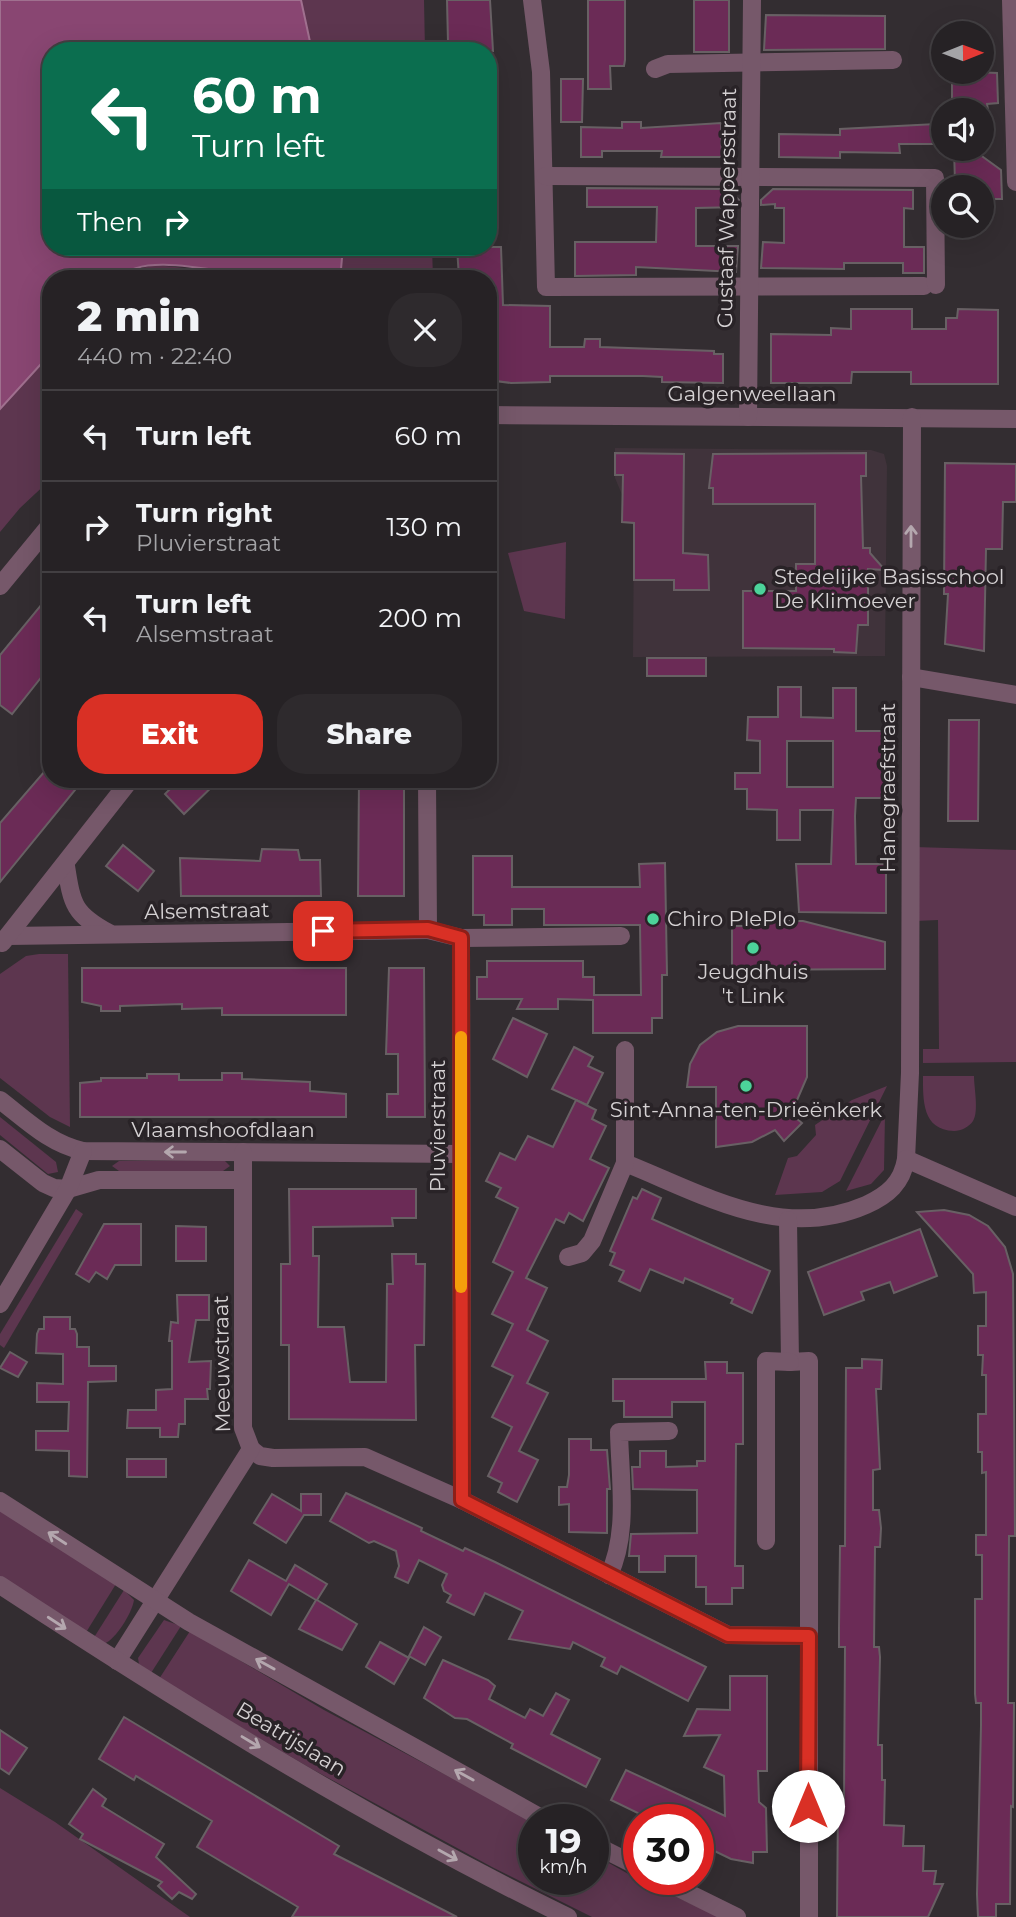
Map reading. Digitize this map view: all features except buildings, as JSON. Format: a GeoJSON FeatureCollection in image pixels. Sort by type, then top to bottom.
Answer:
{"type":"FeatureCollection","features":[{"type":"Feature","properties":{"kind":"street"},"geometry":{"type":"LineString","coordinates":[[532,0],[541,72],[546,287],[930,286],[934,178],[545,176]]}},
{"type":"Feature","properties":{"kind":"street","name":"Gustaaf Wappersstraat"},"geometry":{"type":"LineString","coordinates":[[748,417],[752,0]]}},
{"type":"Feature","properties":{"kind":"street"},"geometry":{"type":"LineString","coordinates":[[1011,0],[1016,181]]}},
{"type":"Feature","properties":{"kind":"street"},"geometry":{"type":"LineString","coordinates":[[655,69],[668,64],[892,60]]}},
{"type":"Feature","properties":{"kind":"street","name":"Galgenweellaan"},"geometry":{"type":"LineString","coordinates":[[497,415],[1016,419]]}},
{"type":"Feature","properties":{"kind":"street","name":"Hanegraefstraat"},"geometry":{"type":"LineString","coordinates":[[906,1159],[910,1073],[912,417]]}},
{"type":"Feature","properties":{"kind":"street"},"geometry":{"type":"LineString","coordinates":[[0,586],[42,535]]}},
{"type":"Feature","properties":{"kind":"street"},"geometry":{"type":"LineString","coordinates":[[911,677],[1016,695]]}},
{"type":"Feature","properties":{"kind":"street"},"geometry":{"type":"LineString","coordinates":[[4,941],[66,866],[124,788]]}},
{"type":"Feature","properties":{"kind":"street"},"geometry":{"type":"LineString","coordinates":[[427,788],[428,929],[461,938],[621,936]]}},
{"type":"Feature","properties":{"kind":"street"},"geometry":{"type":"LineString","coordinates":[[66,866],[69,891],[83,919],[112,935]]}},
{"type":"Feature","properties":{"kind":"street","name":"Alsemstraat"},"geometry":{"type":"LineString","coordinates":[[4,941],[112,935],[428,929]]}},
{"type":"Feature","properties":{"kind":"street","name":"Pluvierstraat"},"geometry":{"type":"LineString","coordinates":[[461,938],[462,1500]]}},
{"type":"Feature","properties":{"kind":"street"},"geometry":{"type":"LineString","coordinates":[[568,1257],[582,1253],[592,1241],[625,1163],[625,1050]]}},
{"type":"Feature","properties":{"kind":"street","name":"Vlaamshoofdlaan"},"geometry":{"type":"LineString","coordinates":[[0,1100],[51,1140],[83,1152],[461,1154]]}},
{"type":"Feature","properties":{"kind":"street"},"geometry":{"type":"LineString","coordinates":[[0,1149],[43,1183],[68,1189],[99,1180],[243,1180]]}},
{"type":"Feature","properties":{"kind":"street"},"geometry":{"type":"LineString","coordinates":[[0,1304],[68,1189],[83,1152]]}},
{"type":"Feature","properties":{"kind":"street","name":"Meeuwstraat"},"geometry":{"type":"LineString","coordinates":[[117,1661],[251,1449],[243,1428],[243,1152]]}},
{"type":"Feature","properties":{"kind":"street"},"geometry":{"type":"LineString","coordinates":[[625,1163],[738,1208],[788,1220],[848,1212],[869,1204],[889,1193],[903,1175],[906,1159],[1016,1207]]}},
{"type":"Feature","properties":{"kind":"street"},"geometry":{"type":"LineString","coordinates":[[788,1220],[790,1362]]}},
{"type":"Feature","properties":{"kind":"street"},"geometry":{"type":"LineString","coordinates":[[766,1541],[766,1362],[809,1362],[809,1917]]}},
{"type":"Feature","properties":{"kind":"street"},"geometry":{"type":"LineString","coordinates":[[609,1575],[617,1559],[620,1539],[619,1432],[669,1431]]}},
{"type":"Feature","properties":{"kind":"street"},"geometry":{"type":"LineString","coordinates":[[251,1449],[260,1456],[272,1458],[365,1457],[462,1500],[728,1635],[809,1636]]}},
{"type":"Feature","properties":{"kind":"street"},"geometry":{"type":"LineString","coordinates":[[0,1501],[156,1602],[518,1805]]}},
{"type":"Feature","properties":{"kind":"street","name":"Beatrijslaan"},"geometry":{"type":"LineString","coordinates":[[0,1585],[117,1661],[316,1781],[490,1879],[568,1917]]}},
{"type":"Feature","properties":{"kind":"street"},"geometry":{"type":"LineString","coordinates":[[693,1895],[737,1917]]}},
{"type":"Feature","properties":{"kind":"shaded area"},"geometry":{"type":"Polygon","coordinates":[[[0,0],[301,0],[310,42],[42,42],[42,256],[342,256],[341,269],[213,270],[163,265],[133,270],[42,270],[42,363],[0,409],[0,0]]]}},
{"type":"Feature","properties":{"kind":"shaded area"},"geometry":{"type":"Polygon","coordinates":[[[301,0],[424,0],[425,42],[310,42],[301,0]]]}},
{"type":"Feature","properties":{"kind":"shaded area"},"geometry":{"type":"Polygon","coordinates":[[[342,256],[432,256],[433,270],[341,269],[342,256]]]}},
{"type":"Feature","properties":{"kind":"shaded area"},"geometry":{"type":"Polygon","coordinates":[[[155,265],[207,270],[133,270],[155,265]]]}},
{"type":"Feature","properties":{"kind":"shaded area"},"geometry":{"type":"Polygon","coordinates":[[[42,363],[42,487],[0,532],[0,409],[42,363]]]}},
{"type":"Feature","properties":{"kind":"shaded area","name":"Stedelijke Basisschool De Klimoever"},"geometry":{"type":"Polygon","coordinates":[[[615,448],[871,450],[884,454],[887,466],[885,656],[633,657],[634,523],[622,522],[623,497],[615,478],[615,448]]]}},
{"type":"Feature","properties":{"kind":"shaded area"},"geometry":{"type":"Polygon","coordinates":[[[566,542],[565,619],[524,611],[508,553],[566,542]]]}},
{"type":"Feature","properties":{"kind":"shaded area"},"geometry":{"type":"Polygon","coordinates":[[[914,847],[1016,850],[1016,1062],[923,1063],[923,1049],[939,1049],[938,920],[915,921],[914,847]]]}},
{"type":"Feature","properties":{"kind":"shaded area"},"geometry":{"type":"Polygon","coordinates":[[[68,954],[70,1127],[50,1117],[0,1078],[0,974],[26,956],[68,954]]]}},
{"type":"Feature","properties":{"kind":"shaded area"},"geometry":{"type":"Polygon","coordinates":[[[923,1076],[974,1076],[976,1111],[971,1123],[954,1131],[936,1125],[926,1112],[923,1076]]]}},
{"type":"Feature","properties":{"kind":"shaded area"},"geometry":{"type":"Polygon","coordinates":[[[887,1086],[840,1181],[822,1192],[775,1195],[788,1158],[797,1156],[816,1135],[815,1125],[852,1100],[887,1086]]]}},
{"type":"Feature","properties":{"kind":"shaded area"},"geometry":{"type":"Polygon","coordinates":[[[885,1114],[884,1170],[871,1184],[846,1191],[885,1114]]]}},
{"type":"Feature","properties":{"kind":"shaded area"},"geometry":{"type":"Polygon","coordinates":[[[0,1117],[56,1162],[58,1172],[48,1174],[0,1135],[0,1117]]]}},
{"type":"Feature","properties":{"kind":"shaded area"},"geometry":{"type":"Polygon","coordinates":[[[224,1160],[230,1166],[223,1171],[119,1171],[112,1166],[119,1161],[224,1160]]]}},
{"type":"Feature","properties":{"kind":"shaded area"},"geometry":{"type":"Polygon","coordinates":[[[76,1209],[83,1214],[4,1348],[0,1345],[0,1334],[76,1209]]]}},
{"type":"Feature","properties":{"kind":"shaded area"},"geometry":{"type":"Polygon","coordinates":[[[0,1509],[116,1584],[85,1634],[0,1578],[0,1509]]]}},
{"type":"Feature","properties":{"kind":"shaded area"},"geometry":{"type":"Polygon","coordinates":[[[124,1590],[134,1600],[123,1625],[104,1644],[93,1639],[124,1590]]]}},
{"type":"Feature","properties":{"kind":"shaded area"},"geometry":{"type":"Polygon","coordinates":[[[164,1620],[181,1626],[151,1673],[139,1664],[138,1658],[164,1620]]]}},
{"type":"Feature","properties":{"kind":"shaded area"},"geometry":{"type":"Polygon","coordinates":[[[190,1631],[324,1710],[518,1813],[518,1880],[310,1768],[159,1679],[190,1631]]]}},
{"type":"Feature","properties":{"kind":"shaded area"},"geometry":{"type":"Polygon","coordinates":[[[0,1788],[55,1822],[190,1917],[0,1917],[0,1788]]]}},
{"type":"Feature","properties":{"kind":"shaded area"},"geometry":{"type":"Polygon","coordinates":[[[609,1863],[623,1871],[623,1895],[672,1895],[720,1917],[592,1917],[548,1895],[609,1895],[609,1863]]]}},
{"type":"Feature","properties":{"kind":"slow traffic"},"geometry":{"type":"LineString","coordinates":[[461,1037],[461,1287]]}},
{"type":"Feature","properties":{"kind":"place","name":"Stedelijke Basisschool De Klimoever"},"geometry":{"type":"Point","coordinates":[760,589]}},
{"type":"Feature","properties":{"kind":"place","name":"Chiro PlePlo"},"geometry":{"type":"Point","coordinates":[653,919]}},
{"type":"Feature","properties":{"kind":"place","name":"Jeugdhuis 't Link"},"geometry":{"type":"Point","coordinates":[753,948]}},
{"type":"Feature","properties":{"kind":"place","name":"Sint-Anna-ten-Drieënkerk"},"geometry":{"type":"Point","coordinates":[746,1086]}},
{"type":"Feature","properties":{"kind":"route"},"geometry":{"type":"LineString","coordinates":[[323,931],[428,929],[461,938],[462,1500],[728,1635],[809,1636],[808,1806]]}}]}
